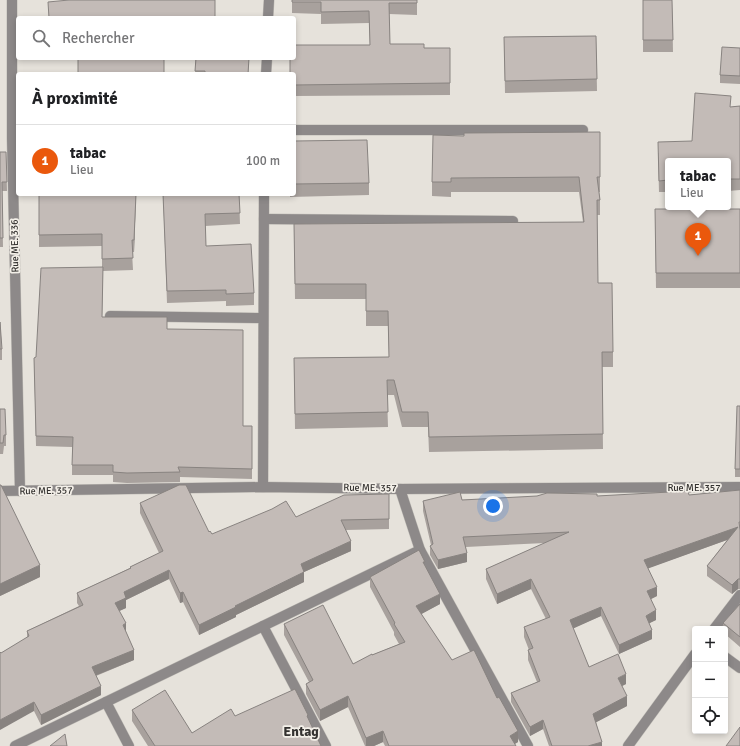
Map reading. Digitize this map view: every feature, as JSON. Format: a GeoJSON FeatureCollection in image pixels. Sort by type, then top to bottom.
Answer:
{"type":"FeatureCollection","features":[{"type":"Feature","properties":{"kind":"street","name":"Rue ME. 336"},"geometry":{"type":"LineString","coordinates":[[12,0],[20,491]]}},
{"type":"Feature","properties":{"kind":"street"},"geometry":{"type":"LineString","coordinates":[[268,16],[269,0]]}},
{"type":"Feature","properties":{"kind":"street"},"geometry":{"type":"LineString","coordinates":[[266,72],[267,60]]}},
{"type":"Feature","properties":{"kind":"street"},"geometry":{"type":"LineString","coordinates":[[296,130],[583,130]]}},
{"type":"Feature","properties":{"kind":"street"},"geometry":{"type":"LineString","coordinates":[[263,487],[264,196]]}},
{"type":"Feature","properties":{"kind":"street"},"geometry":{"type":"LineString","coordinates":[[264,219],[513,221]]}},
{"type":"Feature","properties":{"kind":"street"},"geometry":{"type":"LineString","coordinates":[[110,316],[263,318]]}},
{"type":"Feature","properties":{"kind":"street","name":"Rue ME. 357"},"geometry":{"type":"LineString","coordinates":[[0,491],[263,487],[400,489],[740,487]]}},
{"type":"Feature","properties":{"kind":"street"},"geometry":{"type":"LineString","coordinates":[[400,489],[420,550],[528,746]]}},
{"type":"Feature","properties":{"kind":"street"},"geometry":{"type":"LineString","coordinates":[[14,746],[420,550]]}},
{"type":"Feature","properties":{"kind":"street"},"geometry":{"type":"LineString","coordinates":[[716,626],[740,595]]}},
{"type":"Feature","properties":{"kind":"street"},"geometry":{"type":"LineString","coordinates":[[263,626],[326,746]]}},
{"type":"Feature","properties":{"kind":"street"},"geometry":{"type":"LineString","coordinates":[[628,746],[692,658]]}},
{"type":"Feature","properties":{"kind":"street"},"geometry":{"type":"LineString","coordinates":[[728,659],[740,668]]}},
{"type":"Feature","properties":{"kind":"street"},"geometry":{"type":"LineString","coordinates":[[106,702],[129,746]]}},
{"type":"Feature","properties":{"kind":"building"},"geometry":{"type":"Polygon","coordinates":[[[69,0],[215,0],[215,16],[49,16],[48,2],[69,0]]]}},
{"type":"Feature","properties":{"kind":"building"},"geometry":{"type":"Polygon","coordinates":[[[292,0],[417,0],[417,3],[389,3],[390,44],[424,44],[424,48],[450,48],[450,83],[296,85],[296,72],[290,72],[290,60],[296,60],[296,45],[370,45],[369,11],[321,12],[321,2],[292,2],[292,0]]]}},
{"type":"Feature","properties":{"kind":"building"},"geometry":{"type":"Polygon","coordinates":[[[643,0],[672,0],[673,40],[643,40],[643,0]]]}},
{"type":"Feature","properties":{"kind":"building"},"geometry":{"type":"Polygon","coordinates":[[[596,36],[597,79],[505,81],[504,37],[596,36]]]}},
{"type":"Feature","properties":{"kind":"building"},"geometry":{"type":"Polygon","coordinates":[[[722,47],[740,48],[740,76],[720,75],[722,47]]]}},
{"type":"Feature","properties":{"kind":"building"},"geometry":{"type":"Polygon","coordinates":[[[78,60],[164,60],[164,72],[78,72],[78,60]]]}},
{"type":"Feature","properties":{"kind":"building"},"geometry":{"type":"Polygon","coordinates":[[[196,60],[249,60],[248,72],[195,71],[196,60]]]}},
{"type":"Feature","properties":{"kind":"building"},"geometry":{"type":"Polygon","coordinates":[[[695,93],[731,96],[730,107],[740,106],[740,179],[731,179],[731,158],[665,158],[665,180],[659,181],[658,142],[692,141],[695,93]]]}},
{"type":"Feature","properties":{"kind":"building"},"geometry":{"type":"Polygon","coordinates":[[[600,132],[600,177],[597,177],[600,200],[597,200],[598,283],[612,283],[613,352],[602,352],[603,434],[429,437],[428,412],[402,412],[394,380],[387,380],[388,412],[295,414],[294,358],[389,357],[388,311],[366,311],[366,284],[295,284],[294,224],[584,222],[579,177],[451,178],[451,182],[432,182],[433,135],[464,136],[464,133],[600,132]]]}},
{"type":"Feature","properties":{"kind":"building"},"geometry":{"type":"Polygon","coordinates":[[[367,140],[369,183],[296,184],[296,141],[367,140]]]}},
{"type":"Feature","properties":{"kind":"building"},"geometry":{"type":"Polygon","coordinates":[[[0,152],[6,152],[7,182],[2,182],[3,238],[0,238],[0,152]]]}},
{"type":"Feature","properties":{"kind":"building"},"geometry":{"type":"Polygon","coordinates":[[[39,196],[136,196],[134,240],[132,240],[133,258],[102,259],[102,234],[39,235],[39,196]]]}},
{"type":"Feature","properties":{"kind":"building"},"geometry":{"type":"Polygon","coordinates":[[[163,196],[239,196],[240,213],[205,214],[206,246],[251,244],[254,293],[226,294],[226,290],[167,291],[163,196]]]}},
{"type":"Feature","properties":{"kind":"building"},"geometry":{"type":"Polygon","coordinates":[[[655,209],[740,209],[740,273],[656,273],[655,209]]]}},
{"type":"Feature","properties":{"kind":"building"},"geometry":{"type":"Polygon","coordinates":[[[103,267],[102,317],[167,317],[167,329],[243,330],[243,426],[252,426],[252,469],[178,467],[180,472],[113,472],[113,465],[72,465],[73,437],[36,436],[34,358],[36,357],[41,268],[103,267]]]}},
{"type":"Feature","properties":{"kind":"building"},"geometry":{"type":"Polygon","coordinates":[[[0,322],[2,349],[0,349],[0,322]]]}},
{"type":"Feature","properties":{"kind":"building"},"geometry":{"type":"Polygon","coordinates":[[[737,406],[740,406],[740,469],[735,469],[737,406]]]}},
{"type":"Feature","properties":{"kind":"building"},"geometry":{"type":"Polygon","coordinates":[[[0,409],[5,409],[6,435],[4,435],[3,443],[0,443],[0,409]]]}},
{"type":"Feature","properties":{"kind":"building"},"geometry":{"type":"Polygon","coordinates":[[[0,485],[40,565],[0,584],[0,485]]]}},
{"type":"Feature","properties":{"kind":"building"},"geometry":{"type":"Polygon","coordinates":[[[179,485],[186,485],[209,532],[210,531],[212,534],[272,509],[286,501],[296,517],[344,495],[389,494],[389,519],[341,520],[351,541],[301,564],[304,572],[199,625],[183,592],[180,593],[169,570],[124,592],[126,598],[115,603],[126,623],[123,625],[134,650],[92,667],[101,686],[41,715],[34,702],[0,720],[0,652],[1,653],[29,636],[27,631],[83,605],[77,593],[131,568],[130,567],[163,551],[140,503],[179,485]]]}},
{"type":"Feature","properties":{"kind":"building"},"geometry":{"type":"Polygon","coordinates":[[[740,490],[740,579],[732,585],[707,566],[738,527],[644,560],[657,587],[647,591],[656,610],[646,616],[652,630],[619,645],[601,607],[570,620],[589,667],[618,654],[626,674],[618,678],[627,696],[593,714],[602,742],[588,746],[552,746],[543,720],[530,727],[511,693],[540,681],[528,650],[533,648],[524,627],[550,617],[531,579],[497,594],[486,569],[569,532],[463,537],[467,553],[438,560],[430,546],[433,544],[423,501],[460,492],[462,500],[537,496],[547,493],[597,494],[597,496],[688,491],[689,495],[740,490]]]}},
{"type":"Feature","properties":{"kind":"building"},"geometry":{"type":"Polygon","coordinates":[[[419,550],[425,562],[423,562],[440,594],[416,606],[452,660],[474,650],[497,698],[499,697],[518,731],[510,736],[516,746],[389,746],[383,731],[366,738],[348,696],[320,710],[306,684],[313,680],[284,624],[323,605],[353,664],[372,654],[405,642],[370,577],[419,550]]]}},
{"type":"Feature","properties":{"kind":"building"},"geometry":{"type":"Polygon","coordinates":[[[740,604],[740,637],[723,623],[740,604]]]}},
{"type":"Feature","properties":{"kind":"building"},"geometry":{"type":"Polygon","coordinates":[[[295,689],[321,746],[155,746],[132,710],[165,690],[192,733],[231,709],[235,716],[295,689]]]}},
{"type":"Feature","properties":{"kind":"building"},"geometry":{"type":"Polygon","coordinates":[[[740,727],[740,746],[726,746],[740,727]]]}},
{"type":"Feature","properties":{"kind":"building"},"geometry":{"type":"Polygon","coordinates":[[[65,734],[67,746],[50,746],[65,734]]]}},
{"type":"Feature","properties":{"kind":"place","name":"tabac"},"geometry":{"type":"Point","coordinates":[698,256]}},
{"type":"Feature","properties":{"kind":"district","name":"Entag"},"geometry":{"type":"Point","coordinates":[301,731]}}]}
